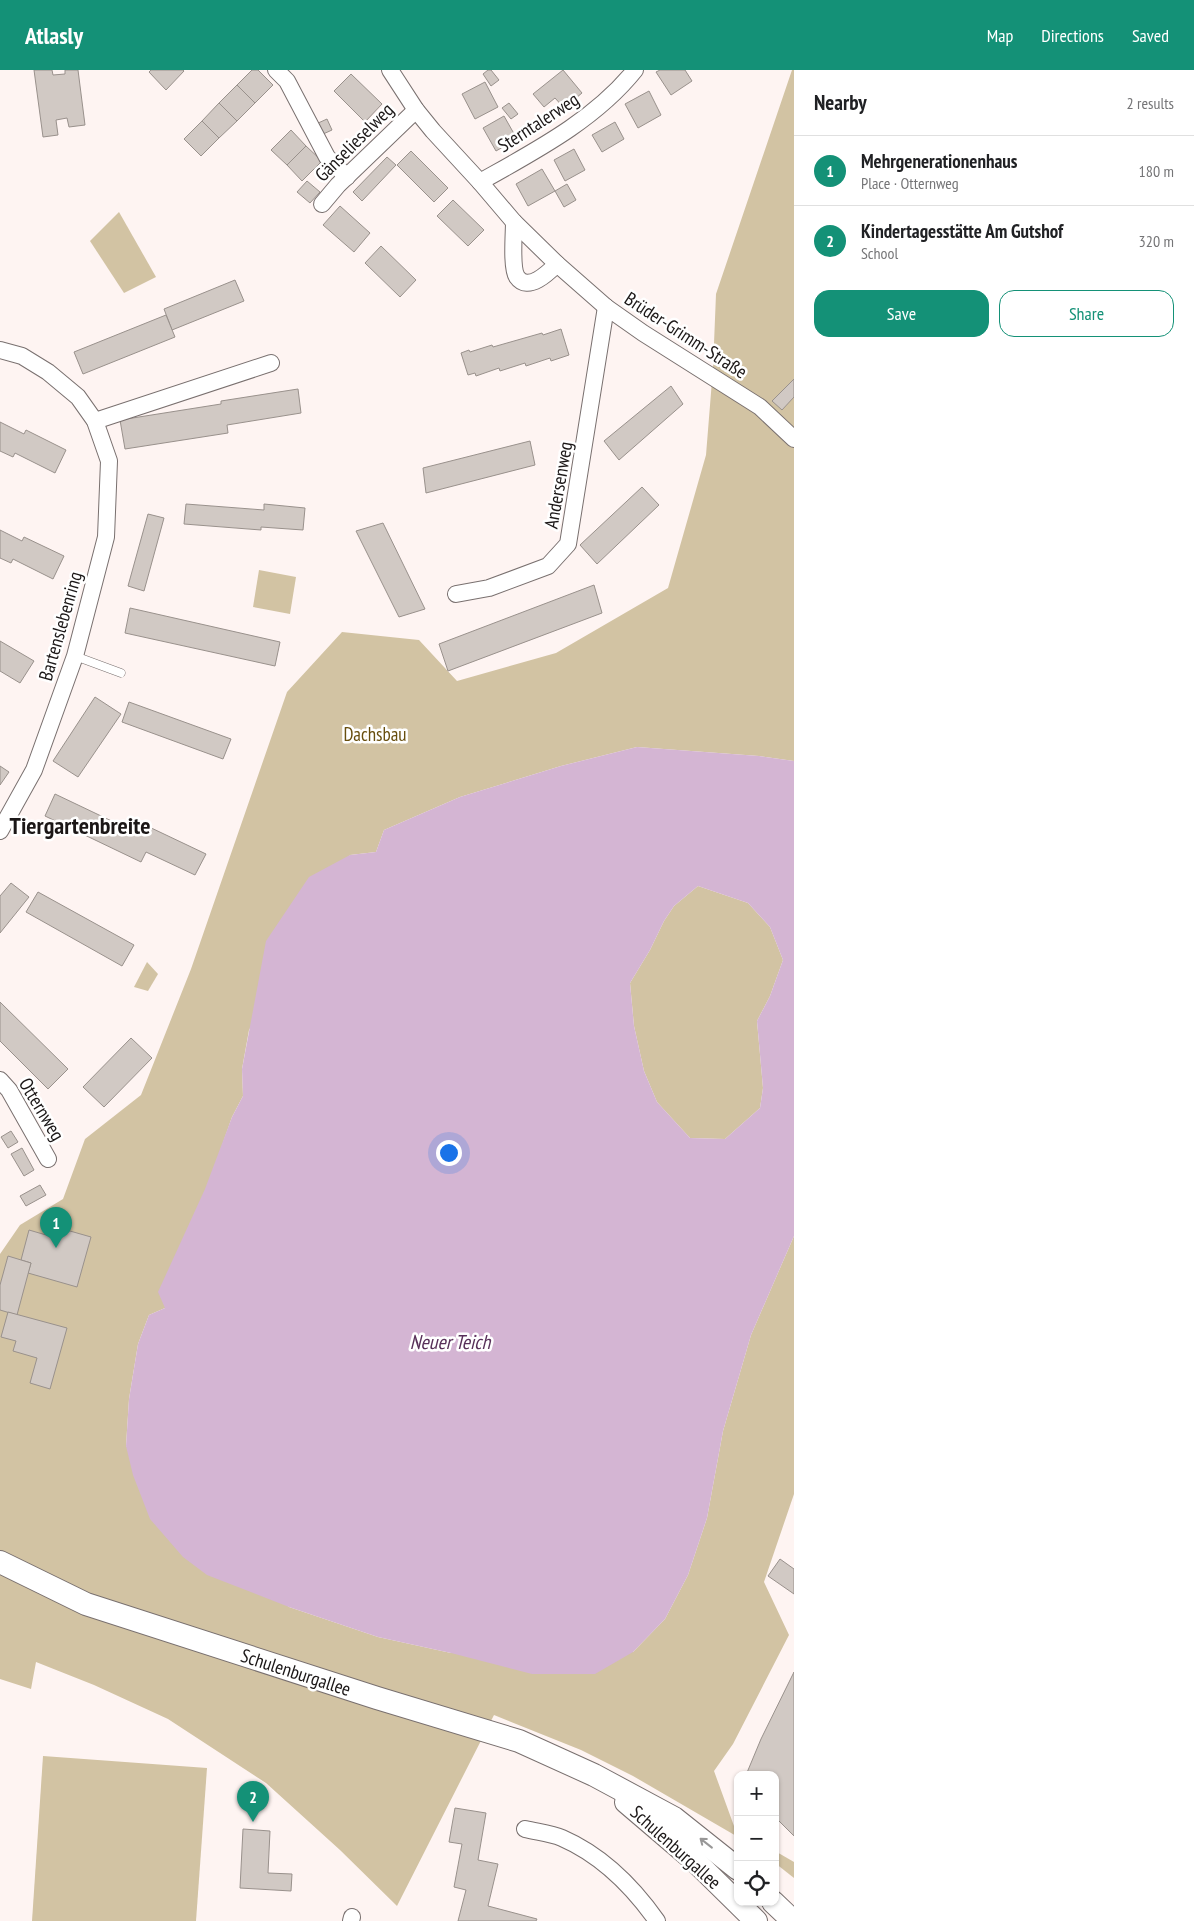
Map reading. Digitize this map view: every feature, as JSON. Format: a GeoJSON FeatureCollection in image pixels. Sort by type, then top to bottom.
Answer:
{"type":"FeatureCollection","features":[{"type":"Feature","properties":{"kind":"street"},"geometry":{"type":"LineString","coordinates":[[276,70],[287,81],[327,157],[347,177]]}},
{"type":"Feature","properties":{"kind":"street","name":"Brüder-Grimm-Straße"},"geometry":{"type":"LineString","coordinates":[[390,70],[416,110],[514,222],[556,264],[606,307],[643,333],[760,406],[794,439]]}},
{"type":"Feature","properties":{"kind":"street","name":"Sterntalerweg"},"geometry":{"type":"LineString","coordinates":[[480,182],[521,159],[583,119],[635,70]]}},
{"type":"Feature","properties":{"kind":"street","name":"Gänselieselweg"},"geometry":{"type":"LineString","coordinates":[[322,204],[416,110]]}},
{"type":"Feature","properties":{"kind":"street"},"geometry":{"type":"LineString","coordinates":[[514,222],[515,268],[518,278],[524,282],[532,282],[541,278],[556,264]]}},
{"type":"Feature","properties":{"kind":"street","name":"Andersenweg"},"geometry":{"type":"LineString","coordinates":[[456,594],[488,588],[548,566],[568,544],[606,307]]}},
{"type":"Feature","properties":{"kind":"street","name":"Bartenslebenring"},"geometry":{"type":"LineString","coordinates":[[0,350],[22,356],[53,376],[78,397],[95,421],[109,461],[106,537],[75,656],[34,770],[0,831]]}},
{"type":"Feature","properties":{"kind":"street"},"geometry":{"type":"LineString","coordinates":[[95,421],[270,363]]}},
{"type":"Feature","properties":{"kind":"street","name":"Otternweg"},"geometry":{"type":"LineString","coordinates":[[0,1080],[9,1090],[48,1159]]}},
{"type":"Feature","properties":{"kind":"street","name":"Schulenburgallee"},"geometry":{"type":"LineString","coordinates":[[0,1562],[86,1604],[387,1701],[519,1741],[594,1775],[674,1818],[734,1866]]}},
{"type":"Feature","properties":{"kind":"street","name":"Schulenburgallee"},"geometry":{"type":"LineString","coordinates":[[594,1775],[694,1860],[756,1921]]}},
{"type":"Feature","properties":{"kind":"street"},"geometry":{"type":"LineString","coordinates":[[525,1829],[562,1838],[593,1855],[607,1865],[624,1882],[646,1906],[656,1921]]}},
{"type":"Feature","properties":{"kind":"street"},"geometry":{"type":"LineString","coordinates":[[777,1906],[793,1921]]}},
{"type":"Feature","properties":{"kind":"lane"},"geometry":{"type":"LineString","coordinates":[[75,656],[122,673]]}},
{"type":"Feature","properties":{"kind":"green space","name":"Dachsbau"},"geometry":{"type":"Polygon","coordinates":[[[792,70],[794,70],[794,761],[759,756],[637,747],[561,766],[460,797],[384,830],[376,852],[350,855],[249,1030],[242,1069],[243,1096],[232,1117],[165,1308],[149,1315],[138,1344],[129,1399],[126,1446],[289,1607],[378,1637],[451,1653],[633,1652],[665,1619],[688,1575],[707,1518],[723,1431],[751,1335],[794,1236],[794,1494],[764,1582],[789,1635],[733,1744],[714,1771],[734,1826],[734,1835],[633,1776],[581,1750],[494,1715],[397,1906],[340,1850],[266,1783],[168,1719],[94,1685],[36,1662],[31,1689],[0,1679],[0,1254],[20,1225],[63,1199],[85,1139],[141,1095],[191,969],[287,692],[342,632],[419,640],[457,681],[556,653],[668,588],[706,455],[713,368],[716,294],[792,70]]]}},
{"type":"Feature","properties":{"kind":"green space"},"geometry":{"type":"Polygon","coordinates":[[[119,212],[156,277],[124,293],[90,241],[119,212]]]}},
{"type":"Feature","properties":{"kind":"green space"},"geometry":{"type":"Polygon","coordinates":[[[259,570],[296,577],[290,614],[253,607],[259,570]]]}},
{"type":"Feature","properties":{"kind":"green space"},"geometry":{"type":"Polygon","coordinates":[[[698,886],[748,903],[770,927],[783,960],[770,996],[757,1021],[763,1088],[760,1108],[725,1139],[690,1138],[657,1102],[644,1071],[634,1026],[630,983],[674,906],[698,886]]]}},
{"type":"Feature","properties":{"kind":"green space"},"geometry":{"type":"Polygon","coordinates":[[[147,962],[158,974],[148,991],[134,987],[147,962]]]}},
{"type":"Feature","properties":{"kind":"green space"},"geometry":{"type":"Polygon","coordinates":[[[43,1756],[207,1768],[196,1921],[32,1921],[43,1756]]]}},
{"type":"Feature","properties":{"kind":"green space"},"geometry":{"type":"Polygon","coordinates":[[[779,1853],[794,1862],[794,1878],[779,1866],[779,1853]]]}},
{"type":"Feature","properties":{"kind":"water","name":"Neuer Teich"},"geometry":{"type":"Polygon","coordinates":[[[637,747],[759,756],[794,761],[794,1236],[751,1335],[723,1431],[707,1518],[688,1575],[665,1619],[633,1652],[595,1674],[532,1674],[378,1637],[289,1607],[207,1575],[183,1557],[150,1519],[133,1475],[126,1446],[129,1399],[138,1344],[149,1315],[165,1308],[158,1292],[205,1189],[232,1117],[243,1096],[242,1069],[266,941],[309,877],[350,855],[376,852],[384,830],[460,797],[561,766],[637,747]],[[698,886],[674,906],[630,983],[634,1026],[644,1071],[657,1102],[690,1138],[725,1139],[760,1108],[763,1088],[757,1021],[770,996],[783,960],[770,927],[748,903],[698,886]]]}},
{"type":"Feature","properties":{"kind":"building"},"geometry":{"type":"Polygon","coordinates":[[[34,70],[52,70],[53,75],[65,74],[65,70],[78,70],[85,125],[69,127],[67,118],[56,120],[58,135],[43,137],[34,70]]]}},
{"type":"Feature","properties":{"kind":"building"},"geometry":{"type":"Polygon","coordinates":[[[151,70],[184,71],[166,90],[149,72],[151,70]]]}},
{"type":"Feature","properties":{"kind":"building"},"geometry":{"type":"Polygon","coordinates":[[[252,70],[258,70],[273,85],[255,103],[237,85],[252,70]]]}},
{"type":"Feature","properties":{"kind":"building"},"geometry":{"type":"Polygon","coordinates":[[[491,70],[499,80],[491,86],[483,74],[491,70]]]}},
{"type":"Feature","properties":{"kind":"building"},"geometry":{"type":"Polygon","coordinates":[[[563,70],[582,93],[564,108],[555,98],[544,107],[533,94],[563,70]]]}},
{"type":"Feature","properties":{"kind":"building"},"geometry":{"type":"Polygon","coordinates":[[[660,70],[685,70],[692,81],[671,95],[656,72],[660,70]]]}},
{"type":"Feature","properties":{"kind":"building"},"geometry":{"type":"Polygon","coordinates":[[[351,74],[382,104],[365,122],[334,91],[351,74]]]}},
{"type":"Feature","properties":{"kind":"building"},"geometry":{"type":"Polygon","coordinates":[[[485,82],[498,107],[475,119],[462,94],[485,82]]]}},
{"type":"Feature","properties":{"kind":"building"},"geometry":{"type":"Polygon","coordinates":[[[237,85],[255,103],[237,121],[219,103],[237,85]]]}},
{"type":"Feature","properties":{"kind":"building"},"geometry":{"type":"Polygon","coordinates":[[[649,91],[661,115],[638,128],[625,104],[649,91]]]}},
{"type":"Feature","properties":{"kind":"building"},"geometry":{"type":"Polygon","coordinates":[[[219,103],[237,121],[219,138],[202,121],[219,103]]]}},
{"type":"Feature","properties":{"kind":"building"},"geometry":{"type":"Polygon","coordinates":[[[509,103],[518,114],[511,119],[502,108],[509,103]]]}},
{"type":"Feature","properties":{"kind":"building"},"geometry":{"type":"Polygon","coordinates":[[[504,116],[517,139],[496,151],[483,128],[504,116]]]}},
{"type":"Feature","properties":{"kind":"building"},"geometry":{"type":"Polygon","coordinates":[[[327,119],[332,130],[321,135],[316,124],[327,119]]]}},
{"type":"Feature","properties":{"kind":"building"},"geometry":{"type":"Polygon","coordinates":[[[202,121],[219,138],[201,156],[184,139],[202,121]]]}},
{"type":"Feature","properties":{"kind":"building"},"geometry":{"type":"Polygon","coordinates":[[[615,122],[624,139],[602,152],[592,135],[615,122]]]}},
{"type":"Feature","properties":{"kind":"building"},"geometry":{"type":"Polygon","coordinates":[[[291,130],[306,146],[287,165],[271,150],[291,130]]]}},
{"type":"Feature","properties":{"kind":"building"},"geometry":{"type":"Polygon","coordinates":[[[306,146],[322,161],[302,181],[287,165],[306,146]]]}},
{"type":"Feature","properties":{"kind":"building"},"geometry":{"type":"Polygon","coordinates":[[[574,149],[585,170],[565,181],[554,160],[574,149]]]}},
{"type":"Feature","properties":{"kind":"building"},"geometry":{"type":"Polygon","coordinates":[[[411,151],[448,188],[434,202],[397,165],[411,151]]]}},
{"type":"Feature","properties":{"kind":"building"},"geometry":{"type":"Polygon","coordinates":[[[387,157],[396,165],[362,201],[353,192],[387,157]]]}},
{"type":"Feature","properties":{"kind":"building"},"geometry":{"type":"Polygon","coordinates":[[[542,169],[555,191],[528,206],[516,184],[542,169]]]}},
{"type":"Feature","properties":{"kind":"building"},"geometry":{"type":"Polygon","coordinates":[[[307,181],[320,192],[310,203],[297,192],[307,181]]]}},
{"type":"Feature","properties":{"kind":"building"},"geometry":{"type":"Polygon","coordinates":[[[567,184],[576,200],[564,207],[555,191],[567,184]]]}},
{"type":"Feature","properties":{"kind":"building"},"geometry":{"type":"Polygon","coordinates":[[[453,200],[484,230],[468,246],[437,216],[453,200]]]}},
{"type":"Feature","properties":{"kind":"building"},"geometry":{"type":"Polygon","coordinates":[[[340,206],[370,233],[354,252],[323,225],[340,206]]]}},
{"type":"Feature","properties":{"kind":"building"},"geometry":{"type":"Polygon","coordinates":[[[381,246],[416,280],[400,297],[365,263],[381,246]]]}},
{"type":"Feature","properties":{"kind":"building"},"geometry":{"type":"Polygon","coordinates":[[[235,280],[244,301],[172,330],[164,309],[235,280]]]}},
{"type":"Feature","properties":{"kind":"building"},"geometry":{"type":"Polygon","coordinates":[[[166,315],[175,337],[83,374],[74,352],[166,315]]]}},
{"type":"Feature","properties":{"kind":"building"},"geometry":{"type":"Polygon","coordinates":[[[561,329],[569,355],[551,361],[550,358],[526,366],[525,363],[500,371],[499,368],[476,376],[475,373],[468,375],[461,353],[492,345],[493,347],[542,333],[543,335],[561,329]]]}},
{"type":"Feature","properties":{"kind":"building"},"geometry":{"type":"Polygon","coordinates":[[[794,379],[794,397],[782,410],[772,401],[794,379]]]}},
{"type":"Feature","properties":{"kind":"building"},"geometry":{"type":"Polygon","coordinates":[[[671,386],[683,404],[619,460],[604,441],[671,386]]]}},
{"type":"Feature","properties":{"kind":"building"},"geometry":{"type":"Polygon","coordinates":[[[298,389],[301,413],[227,425],[228,433],[125,449],[120,420],[221,404],[221,401],[298,389]]]}},
{"type":"Feature","properties":{"kind":"building"},"geometry":{"type":"Polygon","coordinates":[[[0,422],[24,434],[26,430],[66,450],[55,473],[15,453],[13,457],[0,451],[0,422]]]}},
{"type":"Feature","properties":{"kind":"building"},"geometry":{"type":"Polygon","coordinates":[[[530,441],[535,465],[426,493],[423,468],[530,441]]]}},
{"type":"Feature","properties":{"kind":"building"},"geometry":{"type":"Polygon","coordinates":[[[642,487],[659,505],[597,564],[580,545],[642,487]]]}},
{"type":"Feature","properties":{"kind":"building"},"geometry":{"type":"Polygon","coordinates":[[[186,504],[264,510],[264,504],[305,508],[303,530],[261,527],[261,530],[184,524],[186,504]]]}},
{"type":"Feature","properties":{"kind":"building"},"geometry":{"type":"Polygon","coordinates":[[[148,514],[164,518],[144,591],[128,586],[148,514]]]}},
{"type":"Feature","properties":{"kind":"building"},"geometry":{"type":"Polygon","coordinates":[[[383,523],[425,609],[399,617],[356,531],[383,523]]]}},
{"type":"Feature","properties":{"kind":"building"},"geometry":{"type":"Polygon","coordinates":[[[0,530],[22,541],[24,537],[64,556],[53,579],[13,559],[11,563],[0,558],[0,530]]]}},
{"type":"Feature","properties":{"kind":"building"},"geometry":{"type":"Polygon","coordinates":[[[594,585],[602,613],[448,671],[439,644],[594,585]]]}},
{"type":"Feature","properties":{"kind":"building"},"geometry":{"type":"Polygon","coordinates":[[[130,608],[280,642],[275,666],[125,633],[130,608]]]}},
{"type":"Feature","properties":{"kind":"building"},"geometry":{"type":"Polygon","coordinates":[[[0,641],[34,661],[20,683],[0,671],[0,641]]]}},
{"type":"Feature","properties":{"kind":"building"},"geometry":{"type":"Polygon","coordinates":[[[95,697],[121,714],[78,777],[53,761],[95,697]]]}},
{"type":"Feature","properties":{"kind":"building"},"geometry":{"type":"Polygon","coordinates":[[[129,702],[231,739],[223,759],[122,722],[129,702]]]}},
{"type":"Feature","properties":{"kind":"building"},"geometry":{"type":"Polygon","coordinates":[[[0,766],[9,772],[0,785],[0,766]]]}},
{"type":"Feature","properties":{"kind":"building"},"geometry":{"type":"Polygon","coordinates":[[[55,794],[141,835],[145,825],[206,854],[195,875],[146,852],[141,862],[45,816],[55,794]]]}},
{"type":"Feature","properties":{"kind":"building"},"geometry":{"type":"Polygon","coordinates":[[[11,883],[29,897],[0,933],[0,896],[11,883]]]}},
{"type":"Feature","properties":{"kind":"building"},"geometry":{"type":"Polygon","coordinates":[[[38,892],[134,945],[122,966],[26,912],[38,892]]]}},
{"type":"Feature","properties":{"kind":"building"},"geometry":{"type":"Polygon","coordinates":[[[0,1002],[68,1069],[48,1089],[0,1041],[0,1002]]]}},
{"type":"Feature","properties":{"kind":"building"},"geometry":{"type":"Polygon","coordinates":[[[131,1038],[152,1058],[104,1107],[83,1087],[131,1038]]]}},
{"type":"Feature","properties":{"kind":"building"},"geometry":{"type":"Polygon","coordinates":[[[11,1131],[18,1142],[8,1148],[1,1137],[11,1131]]]}},
{"type":"Feature","properties":{"kind":"building"},"geometry":{"type":"Polygon","coordinates":[[[22,1148],[34,1170],[24,1176],[11,1154],[22,1148]]]}},
{"type":"Feature","properties":{"kind":"building"},"geometry":{"type":"Polygon","coordinates":[[[40,1185],[46,1195],[26,1206],[20,1196],[40,1185]]]}},
{"type":"Feature","properties":{"kind":"building"},"geometry":{"type":"Polygon","coordinates":[[[56,1227],[91,1237],[77,1287],[28,1273],[31,1263],[21,1260],[29,1230],[53,1237],[56,1227]]]}},
{"type":"Feature","properties":{"kind":"building"},"geometry":{"type":"Polygon","coordinates":[[[8,1256],[31,1263],[17,1315],[0,1310],[0,1285],[8,1256]]]}},
{"type":"Feature","properties":{"kind":"building"},"geometry":{"type":"Polygon","coordinates":[[[8,1312],[67,1328],[50,1389],[30,1383],[37,1358],[13,1351],[16,1341],[1,1337],[8,1312]]]}},
{"type":"Feature","properties":{"kind":"building"},"geometry":{"type":"Polygon","coordinates":[[[780,1559],[794,1569],[794,1594],[768,1576],[780,1559]]]}},
{"type":"Feature","properties":{"kind":"building"},"geometry":{"type":"Polygon","coordinates":[[[794,1672],[794,1836],[779,1821],[779,1771],[748,1771],[794,1672]]]}},
{"type":"Feature","properties":{"kind":"building"},"geometry":{"type":"Polygon","coordinates":[[[455,1808],[486,1813],[478,1860],[498,1864],[488,1906],[537,1919],[536,1921],[458,1921],[466,1890],[454,1887],[462,1844],[449,1842],[455,1808]]]}},
{"type":"Feature","properties":{"kind":"building"},"geometry":{"type":"Polygon","coordinates":[[[243,1829],[270,1831],[268,1873],[292,1874],[291,1891],[240,1888],[243,1829]]]}},
{"type":"Feature","properties":{"kind":"place","name":"Mehrgenerationenhaus"},"geometry":{"type":"Point","coordinates":[56,1248]}},
{"type":"Feature","properties":{"kind":"place","name":"Kindertagesstätte Am Gutshof"},"geometry":{"type":"Point","coordinates":[253,1822]}},
{"type":"Feature","properties":{"kind":"district","name":"Tiergartenbreite"},"geometry":{"type":"Point","coordinates":[80,826]}}]}
